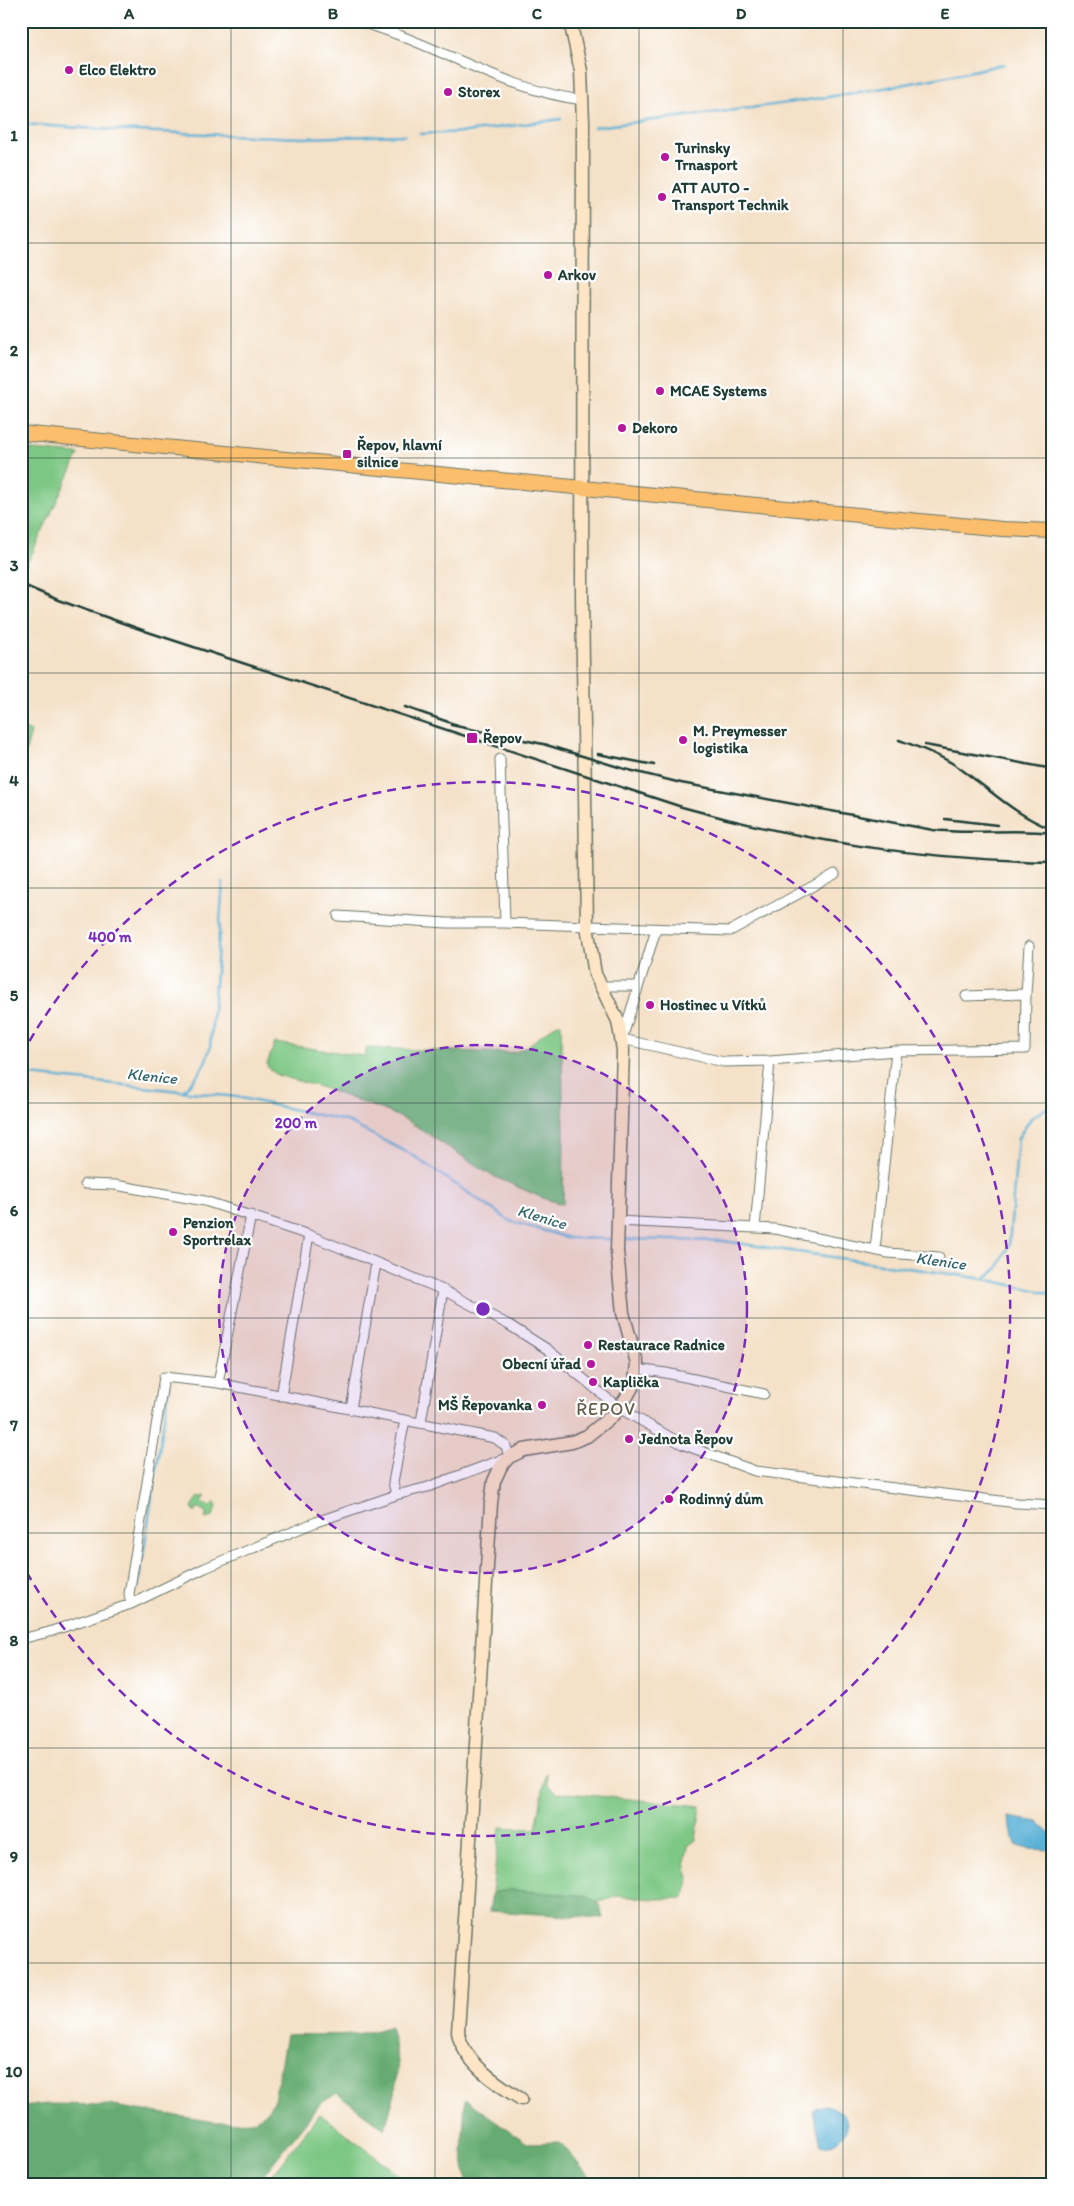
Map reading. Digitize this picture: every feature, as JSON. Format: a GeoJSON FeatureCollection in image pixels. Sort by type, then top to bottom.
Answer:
{"type":"FeatureCollection","features":[{"type":"Feature","properties":{"kind":"main road"},"geometry":{"type":"LineString","coordinates":[[21,433],[582,486],[1002,529],[1053,531]]}},
{"type":"Feature","properties":{"kind":"street"},"geometry":{"type":"LineString","coordinates":[[356,21],[414,41],[518,84],[557,96],[582,100]]}},
{"type":"Feature","properties":{"kind":"street"},"geometry":{"type":"LineString","coordinates":[[21,1639],[49,1632],[130,1604],[205,1568],[316,1522],[396,1495],[428,1487],[524,1450],[555,1446],[580,1440],[599,1428],[619,1408],[635,1382],[636,1357],[623,1313],[617,1251],[622,1039],[618,1021],[599,986],[591,958],[587,926],[583,774],[582,100],[578,52],[570,21]]}},
{"type":"Feature","properties":{"kind":"street"},"geometry":{"type":"LineString","coordinates":[[500,759],[505,923]]}},
{"type":"Feature","properties":{"kind":"street"},"geometry":{"type":"LineString","coordinates":[[338,916],[447,923],[505,923],[730,932],[835,874]]}},
{"type":"Feature","properties":{"kind":"street"},"geometry":{"type":"LineString","coordinates":[[622,1039],[656,930]]}},
{"type":"Feature","properties":{"kind":"street"},"geometry":{"type":"LineString","coordinates":[[622,1039],[724,1062],[770,1061],[896,1051],[1025,1049],[1028,946]]}},
{"type":"Feature","properties":{"kind":"street"},"geometry":{"type":"LineString","coordinates":[[599,986],[638,986]]}},
{"type":"Feature","properties":{"kind":"street"},"geometry":{"type":"LineString","coordinates":[[966,996],[1026,994]]}},
{"type":"Feature","properties":{"kind":"street"},"geometry":{"type":"LineString","coordinates":[[876,1250],[896,1051]]}},
{"type":"Feature","properties":{"kind":"street"},"geometry":{"type":"LineString","coordinates":[[755,1228],[770,1061]]}},
{"type":"Feature","properties":{"kind":"street"},"geometry":{"type":"LineString","coordinates":[[85,1184],[115,1184],[205,1201],[309,1235],[443,1290],[509,1325],[547,1349],[619,1408],[682,1444],[755,1471],[1017,1503],[1053,1505]]}},
{"type":"Feature","properties":{"kind":"street"},"geometry":{"type":"LineString","coordinates":[[218,1383],[251,1215]]}},
{"type":"Feature","properties":{"kind":"street"},"geometry":{"type":"LineString","coordinates":[[617,1224],[775,1229],[876,1250],[939,1257]]}},
{"type":"Feature","properties":{"kind":"street"},"geometry":{"type":"LineString","coordinates":[[281,1396],[309,1235]]}},
{"type":"Feature","properties":{"kind":"street"},"geometry":{"type":"LineString","coordinates":[[351,1409],[376,1263]]}},
{"type":"Feature","properties":{"kind":"street"},"geometry":{"type":"LineString","coordinates":[[421,1422],[443,1290]]}},
{"type":"Feature","properties":{"kind":"street"},"geometry":{"type":"LineString","coordinates":[[637,1369],[666,1373],[764,1394]]}},
{"type":"Feature","properties":{"kind":"street"},"geometry":{"type":"LineString","coordinates":[[130,1604],[164,1377],[218,1383],[495,1438],[506,1446],[509,1457]]}},
{"type":"Feature","properties":{"kind":"street"},"geometry":{"type":"LineString","coordinates":[[396,1495],[393,1482],[406,1420]]}},
{"type":"Feature","properties":{"kind":"street"},"geometry":{"type":"LineString","coordinates":[[509,1457],[501,1466],[494,1481],[489,1519],[458,2032],[463,2046],[481,2068],[501,2086],[521,2098]]}},
{"type":"Feature","properties":{"kind":"green space"},"geometry":{"type":"Polygon","coordinates":[[[21,449],[79,454],[26,566],[21,564],[21,449]]]}},
{"type":"Feature","properties":{"kind":"green space"},"geometry":{"type":"Polygon","coordinates":[[[21,727],[31,732],[21,769],[21,727]]]}},
{"type":"Feature","properties":{"kind":"green space"},"geometry":{"type":"Polygon","coordinates":[[[558,1024],[561,1024],[564,1133],[563,1204],[545,1199],[491,1175],[408,1121],[389,1112],[320,1087],[277,1075],[268,1068],[267,1064],[275,1043],[364,1056],[367,1048],[509,1053],[523,1049],[558,1024]]]}},
{"type":"Feature","properties":{"kind":"green space"},"geometry":{"type":"Polygon","coordinates":[[[206,1496],[202,1501],[211,1507],[215,1502],[217,1507],[213,1516],[207,1519],[205,1518],[207,1513],[198,1507],[195,1513],[192,1507],[198,1498],[206,1496]]]}},
{"type":"Feature","properties":{"kind":"green space"},"geometry":{"type":"Polygon","coordinates":[[[546,1773],[548,1785],[557,1792],[701,1806],[696,1840],[688,1846],[685,1863],[689,1878],[684,1898],[656,1899],[617,1896],[597,1903],[588,1896],[510,1890],[492,1893],[500,1827],[536,1829],[546,1773]]]}},
{"type":"Feature","properties":{"kind":"green space"},"geometry":{"type":"Polygon","coordinates":[[[510,1890],[588,1896],[599,1904],[603,1918],[489,1911],[492,1893],[510,1890]]]}},
{"type":"Feature","properties":{"kind":"green space"},"geometry":{"type":"Polygon","coordinates":[[[390,2026],[398,2061],[395,2093],[385,2129],[337,2093],[320,2104],[260,2179],[266,2185],[21,2185],[21,2106],[48,2104],[107,2105],[216,2122],[255,2121],[267,2111],[274,2100],[286,2035],[365,2033],[390,2026]]]}},
{"type":"Feature","properties":{"kind":"green space"},"geometry":{"type":"Polygon","coordinates":[[[465,2099],[527,2143],[560,2142],[596,2185],[467,2185],[462,2151],[465,2099]]]}},
{"type":"Feature","properties":{"kind":"green space"},"geometry":{"type":"Polygon","coordinates":[[[320,2114],[413,2185],[274,2185],[268,2180],[320,2114]]]}},
{"type":"Feature","properties":{"kind":"water"},"geometry":{"type":"Polygon","coordinates":[[[1009,1817],[1038,1822],[1053,1836],[1053,1850],[1029,1849],[1017,1846],[1010,1829],[1009,1817]]]}},
{"type":"Feature","properties":{"kind":"water"},"geometry":{"type":"Polygon","coordinates":[[[826,2105],[835,2108],[841,2113],[847,2125],[840,2139],[825,2146],[821,2145],[813,2110],[826,2105]]]}},
{"type":"Feature","properties":{"kind":"waterway"},"geometry":{"type":"LineString","coordinates":[[594,127],[851,93],[902,85],[1004,64]]}},
{"type":"Feature","properties":{"kind":"waterway"},"geometry":{"type":"LineString","coordinates":[[420,134],[466,132],[561,119]]}},
{"type":"Feature","properties":{"kind":"waterway"},"geometry":{"type":"LineString","coordinates":[[21,124],[301,138],[405,135]]}},
{"type":"Feature","properties":{"kind":"waterway"},"geometry":{"type":"LineString","coordinates":[[183,1091],[200,1072],[210,1048],[223,883]]}},
{"type":"Feature","properties":{"kind":"waterway","name":"Klenice"},"geometry":{"type":"LineString","coordinates":[[21,1074],[237,1097],[346,1121],[412,1155],[510,1221],[569,1238],[613,1239]]}},
{"type":"Feature","properties":{"kind":"waterway"},"geometry":{"type":"LineString","coordinates":[[984,1279],[997,1269],[1009,1245],[1018,1138],[1031,1118],[1053,1104]]}},
{"type":"Feature","properties":{"kind":"waterway","name":"Klenice"},"geometry":{"type":"LineString","coordinates":[[621,1239],[723,1241],[984,1279],[1053,1294]]}},
{"type":"Feature","properties":{"kind":"waterway"},"geometry":{"type":"LineString","coordinates":[[138,1588],[169,1386]]}},
{"type":"Feature","properties":{"kind":"railway"},"geometry":{"type":"LineString","coordinates":[[21,584],[58,600],[148,632],[682,807],[729,820],[821,839],[912,853],[1053,862]]}},
{"type":"Feature","properties":{"kind":"railway"},"geometry":{"type":"LineString","coordinates":[[405,707],[457,725]]}},
{"type":"Feature","properties":{"kind":"railway"},"geometry":{"type":"LineString","coordinates":[[451,725],[548,745]]}},
{"type":"Feature","properties":{"kind":"railway"},"geometry":{"type":"LineString","coordinates":[[899,740],[948,761],[1012,808],[1051,829]]}},
{"type":"Feature","properties":{"kind":"railway"},"geometry":{"type":"LineString","coordinates":[[543,744],[625,769],[681,783],[933,830],[1053,833]]}},
{"type":"Feature","properties":{"kind":"railway"},"geometry":{"type":"LineString","coordinates":[[925,745],[1053,769]]}},
{"type":"Feature","properties":{"kind":"railway"},"geometry":{"type":"LineString","coordinates":[[598,754],[654,765]]}},
{"type":"Feature","properties":{"kind":"railway"},"geometry":{"type":"LineString","coordinates":[[945,819],[997,825]]}},
{"type":"Feature","properties":{"kind":"place","name":"Elco Elektro"},"geometry":{"type":"Point","coordinates":[69,70]}},
{"type":"Feature","properties":{"kind":"place","name":"Storex"},"geometry":{"type":"Point","coordinates":[448,92]}},
{"type":"Feature","properties":{"kind":"place","name":"Turinsky Trnasport"},"geometry":{"type":"Point","coordinates":[665,157]}},
{"type":"Feature","properties":{"kind":"place","name":"ATT AUTO - Transport Technik"},"geometry":{"type":"Point","coordinates":[662,197]}},
{"type":"Feature","properties":{"kind":"place","name":"Arkov"},"geometry":{"type":"Point","coordinates":[548,275]}},
{"type":"Feature","properties":{"kind":"place","name":"MCAE Systems"},"geometry":{"type":"Point","coordinates":[660,391]}},
{"type":"Feature","properties":{"kind":"place","name":"Dekoro"},"geometry":{"type":"Point","coordinates":[622,428]}},
{"type":"Feature","properties":{"kind":"place","name":"Řepov, hlavní silnice"},"geometry":{"type":"Point","coordinates":[347,454]}},
{"type":"Feature","properties":{"kind":"place","name":"Řepov"},"geometry":{"type":"Point","coordinates":[472,738]}},
{"type":"Feature","properties":{"kind":"place","name":"M. Preymesser logistika"},"geometry":{"type":"Point","coordinates":[683,740]}},
{"type":"Feature","properties":{"kind":"place","name":"Hostinec u Vítků"},"geometry":{"type":"Point","coordinates":[650,1005]}},
{"type":"Feature","properties":{"kind":"place","name":"Penzion Sportrelax"},"geometry":{"type":"Point","coordinates":[173,1232]}},
{"type":"Feature","properties":{"kind":"place","name":"Restaurace Radnice"},"geometry":{"type":"Point","coordinates":[588,1345]}},
{"type":"Feature","properties":{"kind":"place","name":"Obecní úřad"},"geometry":{"type":"Point","coordinates":[591,1364]}},
{"type":"Feature","properties":{"kind":"place","name":"Kaplička"},"geometry":{"type":"Point","coordinates":[593,1382]}},
{"type":"Feature","properties":{"kind":"place","name":"MŠ Řepovanka"},"geometry":{"type":"Point","coordinates":[542,1405]}},
{"type":"Feature","properties":{"kind":"place","name":"Jednota Řepov"},"geometry":{"type":"Point","coordinates":[629,1439]}},
{"type":"Feature","properties":{"kind":"place","name":"Rodinný dům"},"geometry":{"type":"Point","coordinates":[669,1499]}},
{"type":"Feature","properties":{"kind":"district","name":"ŘEPOV"},"geometry":{"type":"Point","coordinates":[606,1409]}}]}
